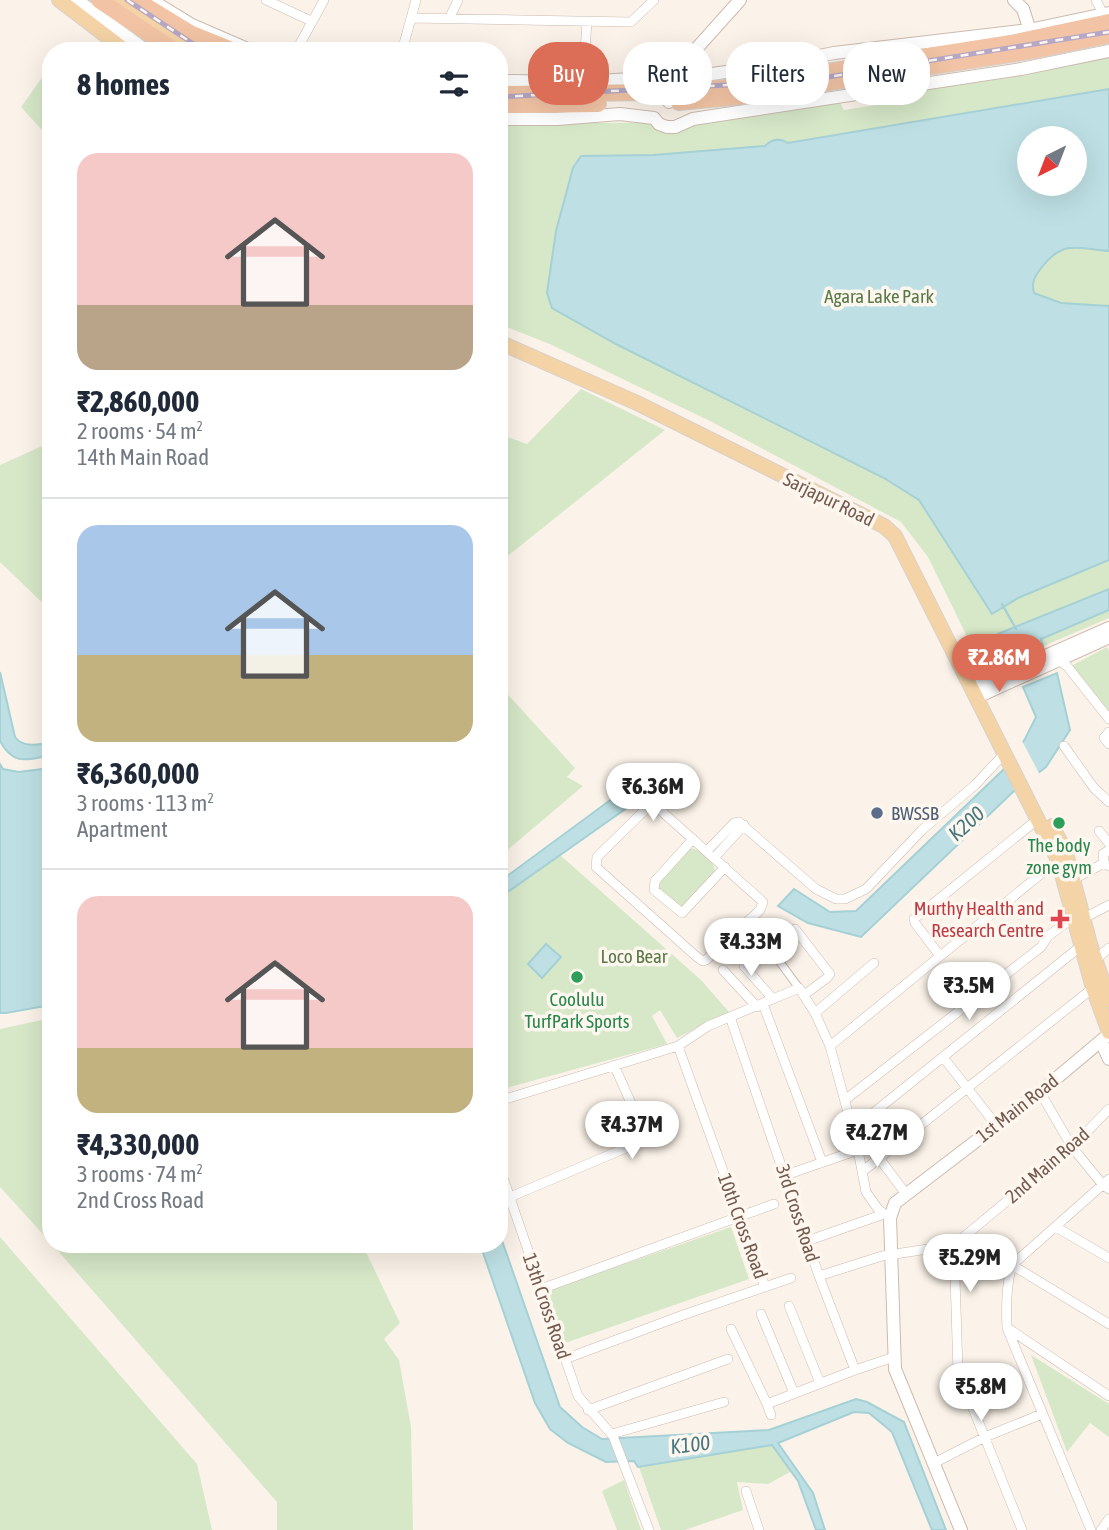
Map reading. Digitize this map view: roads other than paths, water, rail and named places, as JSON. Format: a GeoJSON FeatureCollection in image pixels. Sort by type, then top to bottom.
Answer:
{"type":"FeatureCollection","features":[{"type":"Feature","properties":{"kind":"highway"},"geometry":{"type":"LineString","coordinates":[[99,0],[161,42]]}},
{"type":"Feature","properties":{"kind":"highway"},"geometry":{"type":"LineString","coordinates":[[136,0],[152,5],[192,34],[212,42]]}},
{"type":"Feature","properties":{"kind":"highway"},"geometry":{"type":"LineString","coordinates":[[1033,40],[1107,16]]}},
{"type":"Feature","properties":{"kind":"highway"},"geometry":{"type":"LineString","coordinates":[[712,99],[1033,40],[1109,35]]}},
{"type":"Feature","properties":{"kind":"highway"},"geometry":{"type":"LineString","coordinates":[[508,94],[623,91]]}},
{"type":"Feature","properties":{"kind":"highway"},"geometry":{"type":"LineString","coordinates":[[508,104],[623,94]]}},
{"type":"Feature","properties":{"kind":"main road"},"geometry":{"type":"LineString","coordinates":[[47,0],[100,42]]}},
{"type":"Feature","properties":{"kind":"main road"},"geometry":{"type":"LineString","coordinates":[[59,0],[114,42]]}},
{"type":"Feature","properties":{"kind":"main road"},"geometry":{"type":"LineString","coordinates":[[114,0],[180,42]]}},
{"type":"Feature","properties":{"kind":"main road","name":"Sarjapur Road"},"geometry":{"type":"LineString","coordinates":[[508,335],[880,514],[901,529],[910,541],[1008,753],[1066,853],[1074,879],[1081,946],[1101,976],[1106,1036]]}},
{"type":"Feature","properties":{"kind":"main road","name":"Sarjapur Road"},"geometry":{"type":"LineString","coordinates":[[508,346],[678,419]]}},
{"type":"Feature","properties":{"kind":"main road","name":"Sarjapur Road"},"geometry":{"type":"LineString","coordinates":[[1027,786],[1038,819],[1058,860],[1109,999]]}},
{"type":"Feature","properties":{"kind":"street"},"geometry":{"type":"LineString","coordinates":[[77,0],[135,42]]}},
{"type":"Feature","properties":{"kind":"street"},"geometry":{"type":"LineString","coordinates":[[266,0],[311,21]]}},
{"type":"Feature","properties":{"kind":"street"},"geometry":{"type":"LineString","coordinates":[[300,42],[324,0]]}},
{"type":"Feature","properties":{"kind":"street"},"geometry":{"type":"LineString","coordinates":[[405,42],[416,0]]}},
{"type":"Feature","properties":{"kind":"street"},"geometry":{"type":"LineString","coordinates":[[449,19],[458,0]]}},
{"type":"Feature","properties":{"kind":"street"},"geometry":{"type":"LineString","coordinates":[[412,18],[631,22],[654,0]]}},
{"type":"Feature","properties":{"kind":"street"},"geometry":{"type":"LineString","coordinates":[[707,42],[740,0]]}},
{"type":"Feature","properties":{"kind":"street"},"geometry":{"type":"LineString","coordinates":[[712,78],[834,53],[1033,40],[1023,9],[1014,0]]}},
{"type":"Feature","properties":{"kind":"street"},"geometry":{"type":"LineString","coordinates":[[1096,0],[1107,16]]}},
{"type":"Feature","properties":{"kind":"street"},"geometry":{"type":"LineString","coordinates":[[1103,0],[1107,16]]}},
{"type":"Feature","properties":{"kind":"street"},"geometry":{"type":"LineString","coordinates":[[152,5],[228,42]]}},
{"type":"Feature","properties":{"kind":"street"},"geometry":{"type":"LineString","coordinates":[[586,42],[587,21]]}},
{"type":"Feature","properties":{"kind":"street"},"geometry":{"type":"LineString","coordinates":[[508,119],[557,119],[620,114],[654,118],[663,126],[675,127],[693,119],[1021,69],[1109,51]]}},
{"type":"Feature","properties":{"kind":"street"},"geometry":{"type":"LineString","coordinates":[[508,81],[528,81]]}},
{"type":"Feature","properties":{"kind":"street"},"geometry":{"type":"LineString","coordinates":[[979,691],[1108,637]]}},
{"type":"Feature","properties":{"kind":"street"},"geometry":{"type":"LineString","coordinates":[[1054,659],[1067,666],[1109,719]]}},
{"type":"Feature","properties":{"kind":"street"},"geometry":{"type":"LineString","coordinates":[[1109,732],[1104,737],[1109,744]]}},
{"type":"Feature","properties":{"kind":"street"},"geometry":{"type":"LineString","coordinates":[[1064,746],[1094,788],[1109,803]]}},
{"type":"Feature","properties":{"kind":"street"},"geometry":{"type":"LineString","coordinates":[[711,855],[734,823],[739,822],[816,889],[836,899],[845,899],[866,889],[922,830],[1008,753]]}},
{"type":"Feature","properties":{"kind":"street"},"geometry":{"type":"LineString","coordinates":[[650,804],[693,839],[762,899],[763,906],[703,961],[596,867],[597,857],[650,804]]}},
{"type":"Feature","properties":{"kind":"street"},"geometry":{"type":"LineString","coordinates":[[940,956],[914,919],[1038,819]]}},
{"type":"Feature","properties":{"kind":"street"},"geometry":{"type":"LineString","coordinates":[[1100,831],[1109,843]]}},
{"type":"Feature","properties":{"kind":"street"},"geometry":{"type":"LineString","coordinates":[[693,839],[655,881],[654,890],[682,913],[725,867]]}},
{"type":"Feature","properties":{"kind":"street"},"geometry":{"type":"LineString","coordinates":[[1074,879],[1107,864],[1103,854],[1109,849]]}},
{"type":"Feature","properties":{"kind":"street"},"geometry":{"type":"LineString","coordinates":[[830,1046],[1058,860]]}},
{"type":"Feature","properties":{"kind":"street"},"geometry":{"type":"LineString","coordinates":[[845,1100],[900,1051],[1041,947],[1048,936],[1109,905]]}},
{"type":"Feature","properties":{"kind":"street"},"geometry":{"type":"LineString","coordinates":[[508,1098],[678,1046],[708,1026],[828,978],[830,974],[795,929]]}},
{"type":"Feature","properties":{"kind":"street"},"geometry":{"type":"LineString","coordinates":[[757,932],[801,991],[815,1013],[830,1046],[858,1150],[866,1192],[877,1209],[887,1216],[896,1373],[961,1530]]}},
{"type":"Feature","properties":{"kind":"street"},"geometry":{"type":"LineString","coordinates":[[852,1130],[1081,946]]}},
{"type":"Feature","properties":{"kind":"street"},"geometry":{"type":"LineString","coordinates":[[1095,960],[1109,948]]}},
{"type":"Feature","properties":{"kind":"street"},"geometry":{"type":"LineString","coordinates":[[815,1013],[874,963]]}},
{"type":"Feature","properties":{"kind":"street"},"geometry":{"type":"LineString","coordinates":[[744,966],[773,999]]}},
{"type":"Feature","properties":{"kind":"street"},"geometry":{"type":"LineString","coordinates":[[723,970],[760,1005],[822,1162]]}},
{"type":"Feature","properties":{"kind":"street"},"geometry":{"type":"LineString","coordinates":[[863,1171],[1101,976]]}},
{"type":"Feature","properties":{"kind":"street","name":"3rd Cross Road"},"geometry":{"type":"LineString","coordinates":[[730,1017],[819,1276],[855,1370]]}},
{"type":"Feature","properties":{"kind":"street"},"geometry":{"type":"LineString","coordinates":[[1106,1036],[1109,1059]]}},
{"type":"Feature","properties":{"kind":"street","name":"1st Main Road"},"geometry":{"type":"LineString","coordinates":[[887,1216],[894,1203],[1040,1092],[1106,1036]]}},
{"type":"Feature","properties":{"kind":"street","name":"10th Cross Road"},"geometry":{"type":"LineString","coordinates":[[678,1046],[765,1287]]}},
{"type":"Feature","properties":{"kind":"street"},"geometry":{"type":"LineString","coordinates":[[943,1057],[996,1125]]}},
{"type":"Feature","properties":{"kind":"street"},"geometry":{"type":"LineString","coordinates":[[510,1197],[647,1139],[614,1065]]}},
{"type":"Feature","properties":{"kind":"street"},"geometry":{"type":"LineString","coordinates":[[1040,1092],[1072,1147],[1107,1184],[1012,1265],[1006,1310],[1007,1328],[1091,1530]]}},
{"type":"Feature","properties":{"kind":"street","name":"2nd Main Road"},"geometry":{"type":"LineString","coordinates":[[956,1244],[1072,1147],[1109,1109]]}},
{"type":"Feature","properties":{"kind":"street"},"geometry":{"type":"LineString","coordinates":[[786,1175],[858,1150]]}},
{"type":"Feature","properties":{"kind":"street"},"geometry":{"type":"LineString","coordinates":[[879,1158],[906,1194]]}},
{"type":"Feature","properties":{"kind":"street","name":"13th Cross Road"},"geometry":{"type":"LineString","coordinates":[[508,1191],[578,1396],[613,1435]]}},
{"type":"Feature","properties":{"kind":"street"},"geometry":{"type":"LineString","coordinates":[[541,1289],[774,1204]]}},
{"type":"Feature","properties":{"kind":"street"},"geometry":{"type":"LineString","coordinates":[[807,1241],[887,1216]]}},
{"type":"Feature","properties":{"kind":"street"},"geometry":{"type":"LineString","coordinates":[[1056,1227],[1109,1258]]}},
{"type":"Feature","properties":{"kind":"street"},"geometry":{"type":"LineString","coordinates":[[956,1244],[958,1371],[1022,1530]]}},
{"type":"Feature","properties":{"kind":"street"},"geometry":{"type":"LineString","coordinates":[[819,1276],[891,1255],[956,1244],[1012,1265],[1109,1324]]}},
{"type":"Feature","properties":{"kind":"street"},"geometry":{"type":"LineString","coordinates":[[565,1359],[791,1278]]}},
{"type":"Feature","properties":{"kind":"street"},"geometry":{"type":"LineString","coordinates":[[789,1306],[820,1384]]}},
{"type":"Feature","properties":{"kind":"street"},"geometry":{"type":"LineString","coordinates":[[761,1314],[794,1393]]}},
{"type":"Feature","properties":{"kind":"street"},"geometry":{"type":"LineString","coordinates":[[1007,1328],[1109,1396]]}},
{"type":"Feature","properties":{"kind":"street"},"geometry":{"type":"LineString","coordinates":[[732,1329],[771,1415]]}},
{"type":"Feature","properties":{"kind":"street"},"geometry":{"type":"LineString","coordinates":[[767,1404],[894,1357]]}},
{"type":"Feature","properties":{"kind":"street"},"geometry":{"type":"LineString","coordinates":[[588,1410],[728,1359]]}},
{"type":"Feature","properties":{"kind":"street"},"geometry":{"type":"LineString","coordinates":[[649,1530],[613,1435],[724,1402]]}},
{"type":"Feature","properties":{"kind":"street"},"geometry":{"type":"LineString","coordinates":[[934,1463],[985,1437],[1042,1414]]}},
{"type":"Feature","properties":{"kind":"street"},"geometry":{"type":"LineString","coordinates":[[746,1490],[759,1530]]}},
{"type":"Feature","properties":{"kind":"street"},"geometry":{"type":"LineString","coordinates":[[1101,1530],[1109,1518]]}},
{"type":"Feature","properties":{"kind":"water","name":"Agara Lake Park"},"geometry":{"type":"Polygon","coordinates":[[[1109,89],[1109,251],[1072,248],[1057,252],[1042,267],[1033,286],[1034,293],[1061,303],[1109,306],[1109,560],[1018,598],[992,614],[919,500],[884,478],[616,344],[552,308],[547,293],[556,231],[573,168],[581,156],[654,155],[765,146],[770,142],[782,140],[788,143],[1109,89]]]}},
{"type":"Feature","properties":{"kind":"water"},"geometry":{"type":"Polygon","coordinates":[[[1109,589],[1109,610],[1041,639],[1043,646],[1012,659],[1001,656],[998,634],[1109,589]]]}},
{"type":"Feature","properties":{"kind":"water"},"geometry":{"type":"Polygon","coordinates":[[[0,672],[15,737],[22,743],[42,744],[42,757],[16,758],[0,741],[0,672]]]}},
{"type":"Feature","properties":{"kind":"water"},"geometry":{"type":"Polygon","coordinates":[[[1057,673],[1070,730],[1046,767],[1014,791],[861,937],[808,923],[778,906],[794,889],[830,912],[856,911],[1004,769],[1025,739],[1036,717],[1023,687],[1057,673]]]}},
{"type":"Feature","properties":{"kind":"water"},"geometry":{"type":"Polygon","coordinates":[[[0,764],[3,769],[19,772],[42,769],[42,1007],[0,1013],[0,764]]]}},
{"type":"Feature","properties":{"kind":"water"},"geometry":{"type":"Polygon","coordinates":[[[643,776],[685,783],[666,804],[651,791],[508,892],[508,875],[643,776]]]}},
{"type":"Feature","properties":{"kind":"water"},"geometry":{"type":"Polygon","coordinates":[[[546,944],[561,957],[542,978],[528,964],[546,944]]]}},
{"type":"Feature","properties":{"kind":"water","name":"K100"},"geometry":{"type":"Polygon","coordinates":[[[483,1253],[506,1253],[560,1407],[582,1427],[602,1439],[769,1430],[856,1399],[904,1422],[946,1530],[932,1530],[892,1432],[869,1413],[854,1412],[778,1443],[813,1493],[825,1530],[816,1530],[798,1481],[772,1445],[638,1467],[634,1461],[606,1462],[568,1443],[550,1429],[535,1403],[483,1253]]]}},
{"type":"Feature","properties":{"kind":"waterway","name":"K200"},"geometry":{"type":"LineString","coordinates":[[1002,604],[1016,629]]}},
{"type":"Feature","properties":{"kind":"railway"},"geometry":{"type":"LineString","coordinates":[[127,0],[190,42]]}},
{"type":"Feature","properties":{"kind":"railway"},"geometry":{"type":"LineString","coordinates":[[508,97],[803,81],[1109,32]]}},
{"type":"Feature","properties":{"kind":"place","name":"BWSSB"},"geometry":{"type":"Point","coordinates":[877,813]}},
{"type":"Feature","properties":{"kind":"place","name":"The body zone gym"},"geometry":{"type":"Point","coordinates":[1059,823]}},
{"type":"Feature","properties":{"kind":"place","name":"Murthy Health and Research Centre"},"geometry":{"type":"Point","coordinates":[1060,919]}},
{"type":"Feature","properties":{"kind":"place","name":"Coolulu TurfPark Sports"},"geometry":{"type":"Point","coordinates":[577,977]}},
{"type":"Feature","properties":{"kind":"park label","name":"Loco Bear"},"geometry":{"type":"Point","coordinates":[634,956]}}]}
